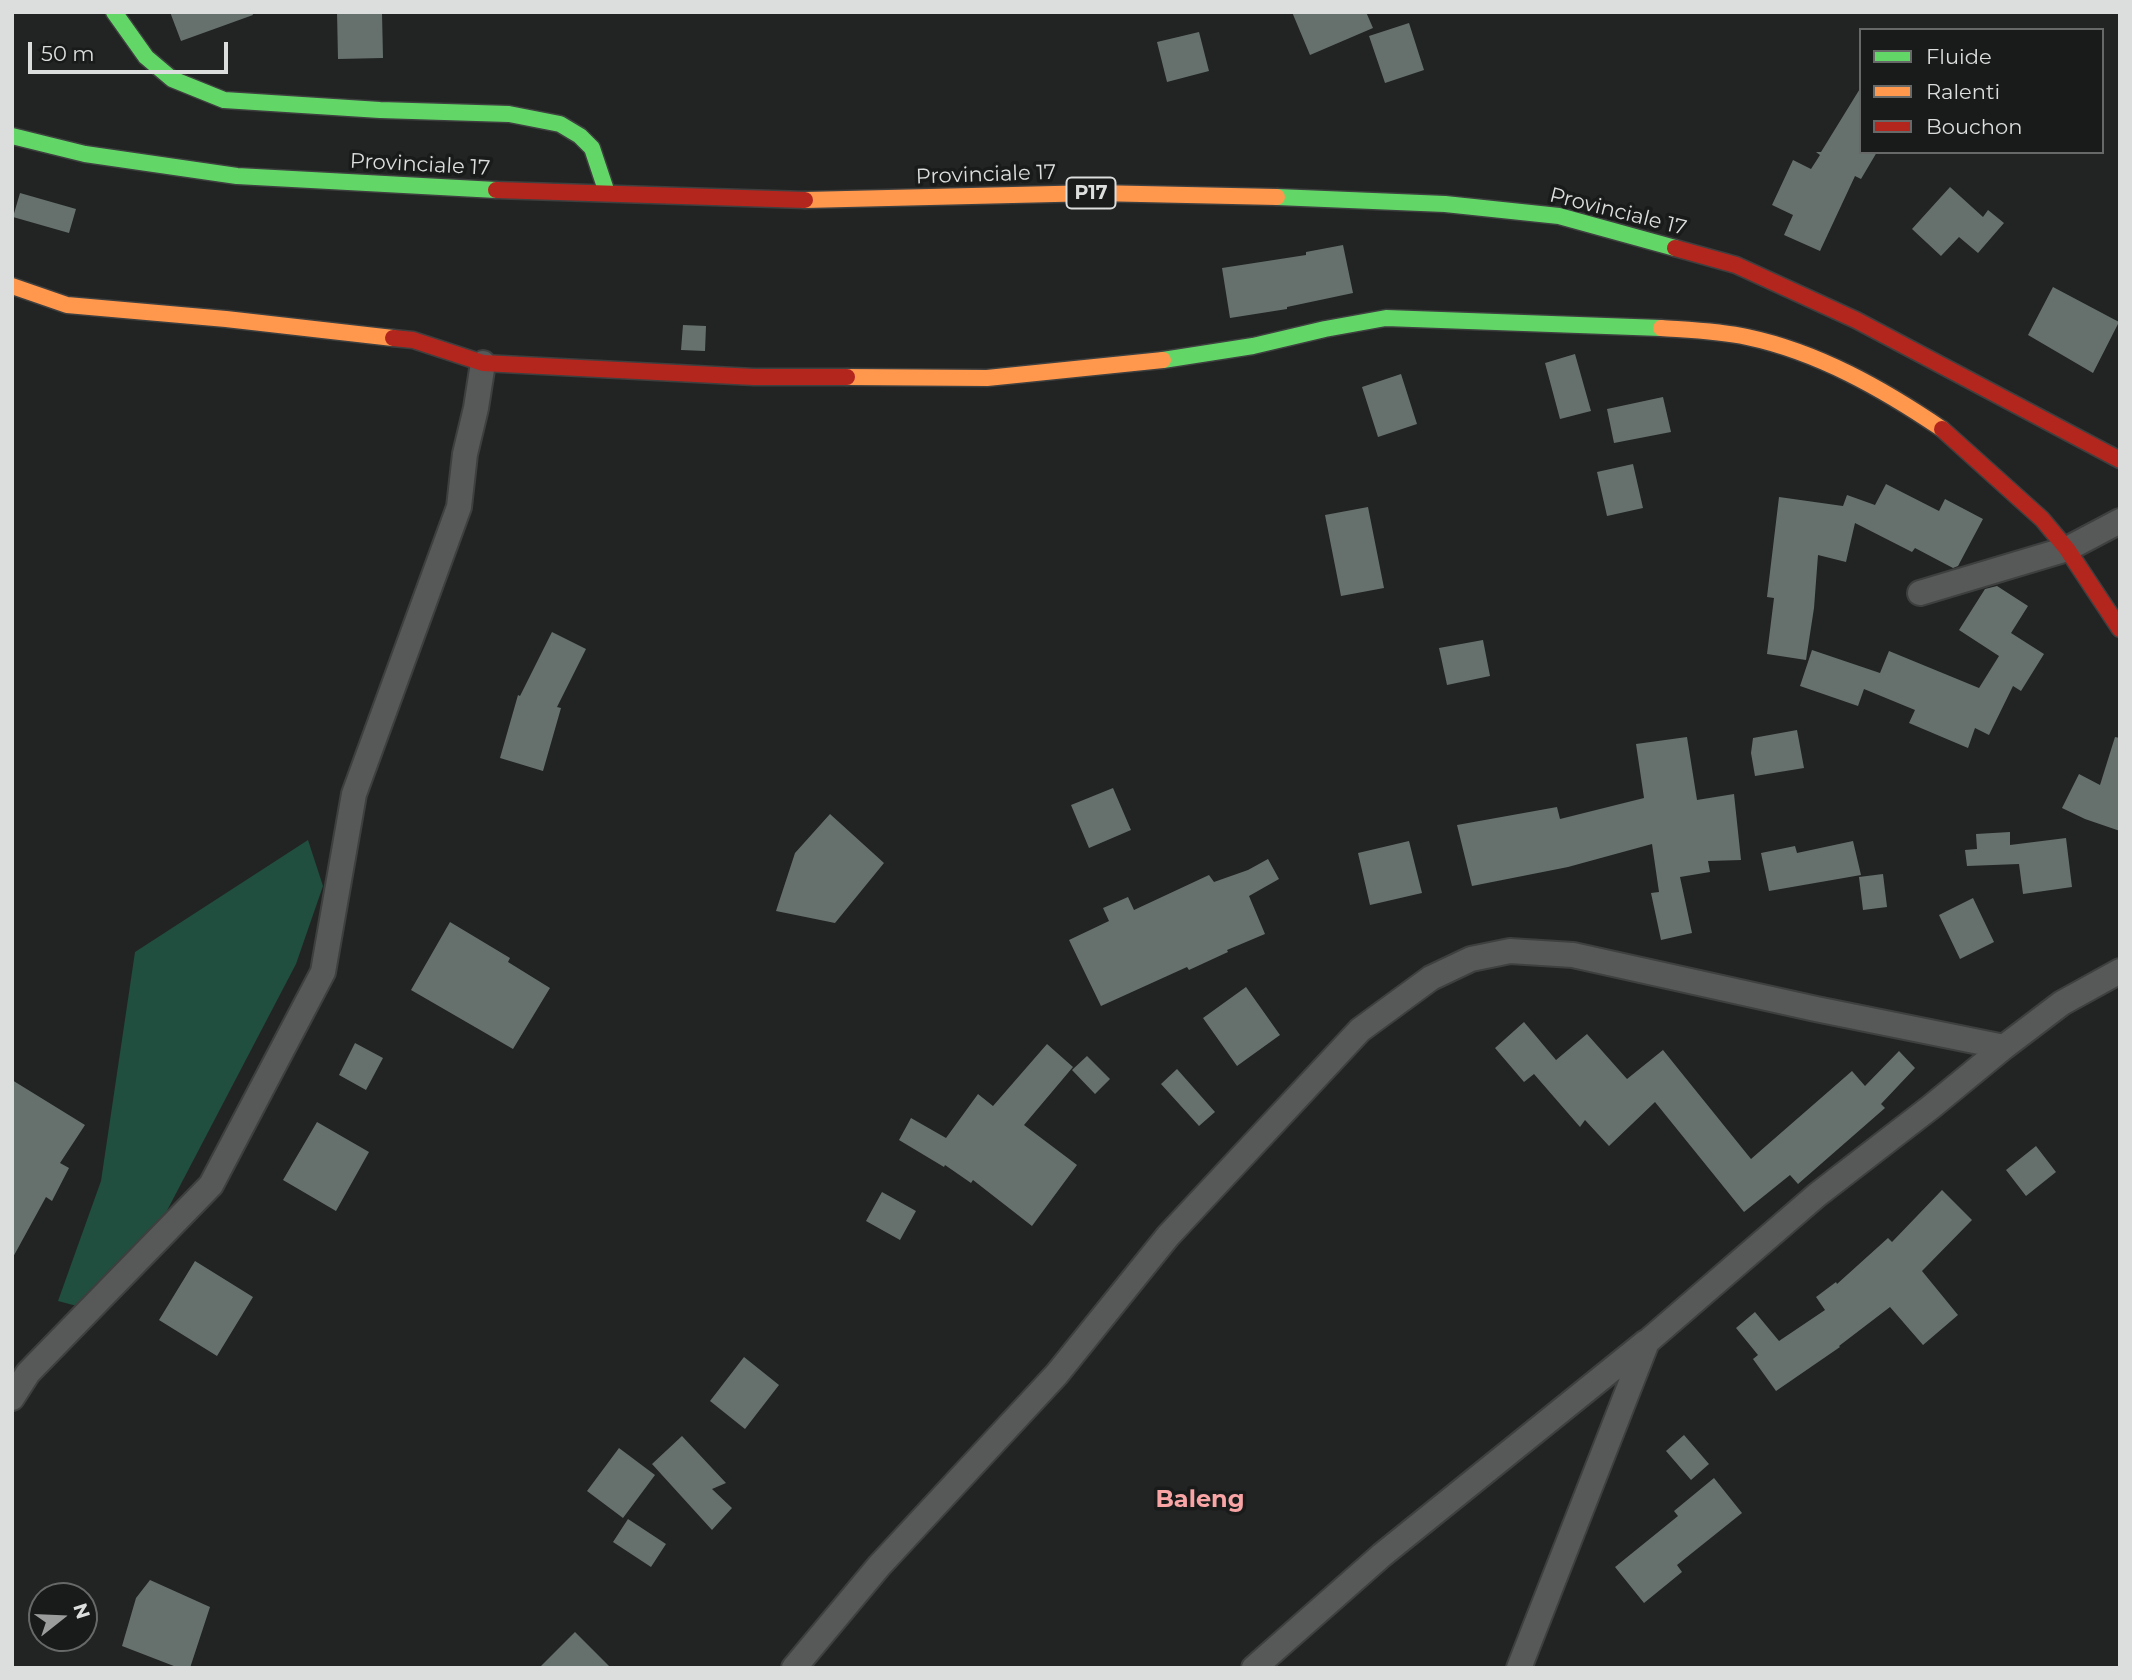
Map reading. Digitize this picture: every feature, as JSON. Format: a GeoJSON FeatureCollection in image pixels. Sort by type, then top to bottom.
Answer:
{"type":"FeatureCollection","features":[{"type":"Feature","properties":{"kind":"street"},"geometry":{"type":"LineString","coordinates":[[114,12],[146,57],[172,79],[224,100],[380,110],[509,114],[560,124],[580,135],[592,148],[607,193]]}},
{"type":"Feature","properties":{"kind":"street","name":"Provinciale 17"},"geometry":{"type":"LineString","coordinates":[[12,136],[85,154],[237,176],[463,189],[827,201],[1096,193],[1315,198],[1445,204],[1559,216],[1736,265],[1856,320],[2120,460]]}},
{"type":"Feature","properties":{"kind":"street"},"geometry":{"type":"LineString","coordinates":[[12,285],[67,305],[226,318],[413,340],[482,363],[754,377],[986,378],[1175,359],[1253,346],[1386,318],[1430,317],[1664,328],[1745,336],[1788,347],[1832,366],[1895,397],[1950,433],[2042,519],[2067,549],[2120,629]]}},
{"type":"Feature","properties":{"kind":"street"},"geometry":{"type":"LineString","coordinates":[[12,1398],[28,1373],[211,1185],[323,972],[354,794],[459,506],[465,454],[476,408],[482,363]]}},
{"type":"Feature","properties":{"kind":"street"},"geometry":{"type":"LineString","coordinates":[[1920,593],[2067,549],[2120,521]]}},
{"type":"Feature","properties":{"kind":"street"},"geometry":{"type":"LineString","coordinates":[[794,1668],[879,1566],[1057,1374],[1168,1236],[1360,1030],[1431,978],[1471,959],[1510,951],[1573,955],[2004,1047]]}},
{"type":"Feature","properties":{"kind":"street"},"geometry":{"type":"LineString","coordinates":[[1254,1668],[1382,1555],[1647,1342],[1817,1195],[2062,1003],[2120,971]]}},
{"type":"Feature","properties":{"kind":"street"},"geometry":{"type":"LineString","coordinates":[[1519,1668],[1647,1342]]}},
{"type":"Feature","properties":{"kind":"green space"},"geometry":{"type":"Polygon","coordinates":[[[308,840],[323,886],[296,964],[149,1245],[88,1309],[58,1301],[101,1181],[135,952],[308,840]]]}},
{"type":"Feature","properties":{"kind":"building"},"geometry":{"type":"Polygon","coordinates":[[[170,12],[252,12],[253,15],[181,41],[170,12]]]}},
{"type":"Feature","properties":{"kind":"building"},"geometry":{"type":"Polygon","coordinates":[[[337,12],[382,13],[383,58],[338,59],[337,12]]]}},
{"type":"Feature","properties":{"kind":"building"},"geometry":{"type":"Polygon","coordinates":[[[1292,12],[1366,12],[1373,28],[1310,55],[1292,12]]]}},
{"type":"Feature","properties":{"kind":"building"},"geometry":{"type":"Polygon","coordinates":[[[1409,23],[1424,70],[1385,83],[1369,36],[1409,23]]]}},
{"type":"Feature","properties":{"kind":"building"},"geometry":{"type":"Polygon","coordinates":[[[1199,32],[1209,71],[1167,82],[1157,42],[1199,32]]]}},
{"type":"Feature","properties":{"kind":"building"},"geometry":{"type":"Polygon","coordinates":[[[1859,90],[1859,154],[1876,154],[1861,179],[1855,176],[1820,251],[1784,235],[1793,215],[1772,205],[1793,160],[1811,169],[1820,155],[1816,152],[1821,152],[1859,90]]]}},
{"type":"Feature","properties":{"kind":"building"},"geometry":{"type":"Polygon","coordinates":[[[1950,187],[1983,217],[1988,210],[2004,223],[1978,253],[1959,237],[1941,256],[1912,229],[1950,187]]]}},
{"type":"Feature","properties":{"kind":"building"},"geometry":{"type":"Polygon","coordinates":[[[20,193],[76,209],[69,233],[13,217],[20,193]]]}},
{"type":"Feature","properties":{"kind":"building"},"geometry":{"type":"Polygon","coordinates":[[[1343,245],[1353,293],[1287,309],[1230,318],[1222,268],[1306,255],[1306,252],[1343,245]]]}},
{"type":"Feature","properties":{"kind":"building"},"geometry":{"type":"Polygon","coordinates":[[[2053,287],[2119,322],[2093,373],[2028,335],[2053,287]]]}},
{"type":"Feature","properties":{"kind":"building"},"geometry":{"type":"Polygon","coordinates":[[[683,325],[706,326],[705,351],[681,350],[683,325]]]}},
{"type":"Feature","properties":{"kind":"building"},"geometry":{"type":"Polygon","coordinates":[[[1575,354],[1591,411],[1560,419],[1545,363],[1575,354]]]}},
{"type":"Feature","properties":{"kind":"building"},"geometry":{"type":"Polygon","coordinates":[[[1401,374],[1417,424],[1378,437],[1362,387],[1401,374]]]}},
{"type":"Feature","properties":{"kind":"building"},"geometry":{"type":"Polygon","coordinates":[[[1663,397],[1671,432],[1614,443],[1607,409],[1663,397]]]}},
{"type":"Feature","properties":{"kind":"building"},"geometry":{"type":"Polygon","coordinates":[[[1633,464],[1643,508],[1607,516],[1597,472],[1633,464]]]}},
{"type":"Feature","properties":{"kind":"building"},"geometry":{"type":"Polygon","coordinates":[[[1886,484],[1939,511],[1945,499],[1983,519],[1958,566],[1953,568],[1915,548],[1912,552],[1855,523],[1846,562],[1818,555],[1806,660],[1767,654],[1774,598],[1767,597],[1779,497],[1843,506],[1847,495],[1875,505],[1886,484]]]}},
{"type":"Feature","properties":{"kind":"building"},"geometry":{"type":"Polygon","coordinates":[[[1368,507],[1384,588],[1341,596],[1325,515],[1368,507]]]}},
{"type":"Feature","properties":{"kind":"building"},"geometry":{"type":"Polygon","coordinates":[[[1997,586],[2028,606],[2011,633],[2044,654],[2021,691],[2013,686],[1989,735],[1975,728],[1968,748],[1909,723],[1915,710],[1864,689],[1858,706],[1800,686],[1812,650],[1880,673],[1889,651],[1979,688],[1999,656],[1959,630],[1985,589],[1997,586]]]}},
{"type":"Feature","properties":{"kind":"building"},"geometry":{"type":"Polygon","coordinates":[[[552,632],[586,649],[557,707],[561,708],[543,771],[500,758],[518,695],[520,696],[552,632]]]}},
{"type":"Feature","properties":{"kind":"building"},"geometry":{"type":"Polygon","coordinates":[[[1483,640],[1490,676],[1447,685],[1439,648],[1483,640]]]}},
{"type":"Feature","properties":{"kind":"building"},"geometry":{"type":"Polygon","coordinates":[[[1797,730],[1804,768],[1755,776],[1751,753],[1753,738],[1797,730]]]}},
{"type":"Feature","properties":{"kind":"building"},"geometry":{"type":"Polygon","coordinates":[[[1687,737],[1697,800],[1734,794],[1741,860],[1708,861],[1710,872],[1680,877],[1692,933],[1661,940],[1651,893],[1659,892],[1652,844],[1568,867],[1472,886],[1457,825],[1557,807],[1560,819],[1644,798],[1636,744],[1687,737]]]}},
{"type":"Feature","properties":{"kind":"building"},"geometry":{"type":"Polygon","coordinates":[[[2115,737],[2120,738],[2120,831],[2062,808],[2079,774],[2100,785],[2115,737]]]}},
{"type":"Feature","properties":{"kind":"building"},"geometry":{"type":"Polygon","coordinates":[[[1113,788],[1131,830],[1089,848],[1071,805],[1113,788]]]}},
{"type":"Feature","properties":{"kind":"building"},"geometry":{"type":"Polygon","coordinates":[[[830,814],[884,863],[835,923],[776,911],[795,853],[830,814]]]}},
{"type":"Feature","properties":{"kind":"building"},"geometry":{"type":"Polygon","coordinates":[[[2010,832],[2010,845],[2066,838],[2072,887],[2023,894],[2019,864],[1967,866],[1965,850],[1977,849],[1976,834],[2010,832]]]}},
{"type":"Feature","properties":{"kind":"building"},"geometry":{"type":"Polygon","coordinates":[[[1409,841],[1422,893],[1370,905],[1358,853],[1409,841]]]}},
{"type":"Feature","properties":{"kind":"building"},"geometry":{"type":"Polygon","coordinates":[[[1853,841],[1861,875],[1769,891],[1761,853],[1795,846],[1797,853],[1853,841]]]}},
{"type":"Feature","properties":{"kind":"building"},"geometry":{"type":"Polygon","coordinates":[[[1268,859],[1279,879],[1249,896],[1265,934],[1189,970],[1187,967],[1101,1006],[1069,940],[1109,921],[1103,908],[1128,897],[1134,910],[1209,875],[1214,882],[1248,870],[1268,859]]]}},
{"type":"Feature","properties":{"kind":"building"},"geometry":{"type":"Polygon","coordinates":[[[1883,874],[1887,907],[1863,910],[1859,877],[1883,874]]]}},
{"type":"Feature","properties":{"kind":"building"},"geometry":{"type":"Polygon","coordinates":[[[1973,898],[1994,942],[1960,959],[1939,915],[1973,898]]]}},
{"type":"Feature","properties":{"kind":"building"},"geometry":{"type":"Polygon","coordinates":[[[450,922],[510,958],[508,962],[550,988],[513,1049],[411,990],[450,922]]]}},
{"type":"Feature","properties":{"kind":"building"},"geometry":{"type":"Polygon","coordinates":[[[1246,987],[1280,1035],[1237,1066],[1203,1018],[1246,987]]]}},
{"type":"Feature","properties":{"kind":"building"},"geometry":{"type":"Polygon","coordinates":[[[1524,1022],[1556,1060],[1587,1034],[1627,1079],[1663,1050],[1751,1159],[1852,1071],[1865,1086],[1899,1051],[1915,1068],[1881,1104],[1885,1108],[1798,1184],[1790,1175],[1744,1212],[1655,1102],[1609,1146],[1585,1120],[1580,1127],[1534,1074],[1524,1082],[1495,1048],[1524,1022]]]}},
{"type":"Feature","properties":{"kind":"building"},"geometry":{"type":"Polygon","coordinates":[[[355,1043],[383,1058],[366,1090],[339,1075],[355,1043]]]}},
{"type":"Feature","properties":{"kind":"building"},"geometry":{"type":"Polygon","coordinates":[[[1047,1044],[1073,1067],[1024,1125],[1077,1165],[1032,1226],[973,1180],[971,1183],[945,1165],[944,1167],[899,1140],[911,1118],[946,1138],[978,1094],[993,1106],[1047,1044]]]}},
{"type":"Feature","properties":{"kind":"building"},"geometry":{"type":"Polygon","coordinates":[[[1087,1056],[1110,1079],[1095,1094],[1072,1070],[1087,1056]]]}},
{"type":"Feature","properties":{"kind":"building"},"geometry":{"type":"Polygon","coordinates":[[[1177,1069],[1215,1112],[1199,1126],[1161,1084],[1177,1069]]]}},
{"type":"Feature","properties":{"kind":"building"},"geometry":{"type":"Polygon","coordinates":[[[12,1080],[85,1125],[60,1163],[69,1168],[52,1201],[46,1197],[12,1259],[12,1080]]]}},
{"type":"Feature","properties":{"kind":"building"},"geometry":{"type":"Polygon","coordinates":[[[317,1122],[369,1152],[336,1211],[283,1180],[317,1122]]]}},
{"type":"Feature","properties":{"kind":"building"},"geometry":{"type":"Polygon","coordinates":[[[2036,1146],[2056,1172],[2026,1196],[2006,1170],[2036,1146]]]}},
{"type":"Feature","properties":{"kind":"building"},"geometry":{"type":"Polygon","coordinates":[[[1942,1190],[1972,1220],[1922,1271],[1958,1315],[1923,1345],[1890,1307],[1840,1347],[1776,1391],[1753,1359],[1758,1355],[1736,1328],[1755,1312],[1779,1341],[1825,1310],[1816,1297],[1836,1282],[1837,1284],[1888,1238],[1892,1242],[1942,1190]]]}},
{"type":"Feature","properties":{"kind":"building"},"geometry":{"type":"Polygon","coordinates":[[[882,1192],[916,1211],[900,1240],[866,1221],[882,1192]]]}},
{"type":"Feature","properties":{"kind":"building"},"geometry":{"type":"Polygon","coordinates":[[[195,1261],[253,1297],[217,1356],[159,1320],[195,1261]]]}},
{"type":"Feature","properties":{"kind":"building"},"geometry":{"type":"Polygon","coordinates":[[[744,1357],[779,1385],[745,1429],[710,1401],[744,1357]]]}},
{"type":"Feature","properties":{"kind":"building"},"geometry":{"type":"Polygon","coordinates":[[[1684,1435],[1709,1464],[1691,1480],[1666,1451],[1684,1435]]]}},
{"type":"Feature","properties":{"kind":"building"},"geometry":{"type":"Polygon","coordinates":[[[682,1436],[726,1483],[712,1489],[732,1508],[712,1530],[652,1464],[682,1436]]]}},
{"type":"Feature","properties":{"kind":"building"},"geometry":{"type":"Polygon","coordinates":[[[619,1448],[655,1475],[623,1518],[587,1491],[619,1448]]]}},
{"type":"Feature","properties":{"kind":"building"},"geometry":{"type":"Polygon","coordinates":[[[1714,1478],[1742,1513],[1677,1565],[1682,1572],[1644,1603],[1615,1567],[1678,1516],[1674,1511],[1714,1478]]]}},
{"type":"Feature","properties":{"kind":"building"},"geometry":{"type":"Polygon","coordinates":[[[628,1519],[666,1544],[651,1567],[613,1542],[628,1519]]]}},
{"type":"Feature","properties":{"kind":"building"},"geometry":{"type":"Polygon","coordinates":[[[150,1580],[210,1607],[190,1668],[179,1668],[122,1646],[136,1598],[150,1580]]]}},
{"type":"Feature","properties":{"kind":"building"},"geometry":{"type":"Polygon","coordinates":[[[575,1632],[611,1668],[539,1668],[575,1632]]]}},
{"type":"Feature","properties":{"kind":"traffic: fast"},"geometry":{"type":"LineString","coordinates":[[114,12],[146,57],[172,79],[224,100],[380,110],[509,114],[560,124],[580,136],[592,148],[607,193]]}},
{"type":"Feature","properties":{"kind":"traffic: fast"},"geometry":{"type":"LineString","coordinates":[[12,136],[85,154],[237,176],[496,190]]}},
{"type":"Feature","properties":{"kind":"traffic: fast"},"geometry":{"type":"LineString","coordinates":[[1277,197],[1445,204],[1559,216],[1675,248]]}},
{"type":"Feature","properties":{"kind":"traffic: fast"},"geometry":{"type":"LineString","coordinates":[[1163,360],[1253,346],[1386,318],[1661,328]]}},
{"type":"Feature","properties":{"kind":"traffic: slow"},"geometry":{"type":"LineString","coordinates":[[805,200],[1096,193],[1277,197]]}},
{"type":"Feature","properties":{"kind":"traffic: slow"},"geometry":{"type":"LineString","coordinates":[[12,286],[67,305],[393,338]]}},
{"type":"Feature","properties":{"kind":"traffic: slow"},"geometry":{"type":"LineString","coordinates":[[1661,328],[1737,335],[1799,352],[1873,386],[1942,429]]}},
{"type":"Feature","properties":{"kind":"traffic: slow"},"geometry":{"type":"LineString","coordinates":[[847,377],[987,378],[1163,360]]}},
{"type":"Feature","properties":{"kind":"traffic: jam"},"geometry":{"type":"LineString","coordinates":[[496,190],[805,200]]}},
{"type":"Feature","properties":{"kind":"traffic: jam"},"geometry":{"type":"LineString","coordinates":[[1675,248],[1736,265],[1856,320],[2120,460]]}},
{"type":"Feature","properties":{"kind":"traffic: jam"},"geometry":{"type":"LineString","coordinates":[[393,338],[413,340],[483,363],[754,377],[847,377]]}},
{"type":"Feature","properties":{"kind":"traffic: jam"},"geometry":{"type":"LineString","coordinates":[[1942,429],[2042,519],[2067,549],[2120,629]]}},
{"type":"Feature","properties":{"kind":"district","name":"Baleng"},"geometry":{"type":"Point","coordinates":[1200,1500]}}]}
